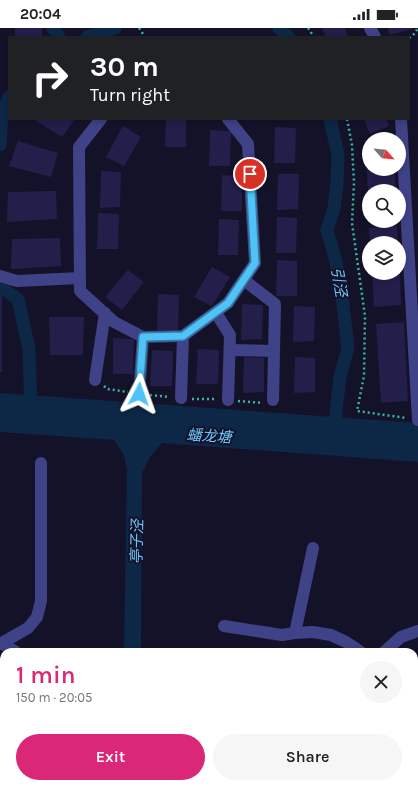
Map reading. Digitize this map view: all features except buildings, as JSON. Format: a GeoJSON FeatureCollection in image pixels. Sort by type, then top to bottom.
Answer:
{"type":"FeatureCollection","features":[{"type":"Feature","properties":{"kind":"lane"},"geometry":{"type":"LineString","coordinates":[[100,120],[79,147],[80,291],[114,322],[143,337],[183,336],[228,303],[255,263],[248,144],[229,120]]}},
{"type":"Feature","properties":{"kind":"lane"},"geometry":{"type":"LineString","coordinates":[[401,120],[414,262],[418,420]]}},
{"type":"Feature","properties":{"kind":"lane"},"geometry":{"type":"LineString","coordinates":[[0,276],[17,281],[80,278]]}},
{"type":"Feature","properties":{"kind":"lane"},"geometry":{"type":"LineString","coordinates":[[244,280],[275,304],[273,400]]}},
{"type":"Feature","properties":{"kind":"lane"},"geometry":{"type":"LineString","coordinates":[[95,380],[105,313]]}},
{"type":"Feature","properties":{"kind":"lane"},"geometry":{"type":"LineString","coordinates":[[216,313],[230,335],[228,400]]}},
{"type":"Feature","properties":{"kind":"lane"},"geometry":{"type":"LineString","coordinates":[[181,398],[183,336]]}},
{"type":"Feature","properties":{"kind":"lane"},"geometry":{"type":"LineString","coordinates":[[139,394],[143,337]]}},
{"type":"Feature","properties":{"kind":"lane"},"geometry":{"type":"LineString","coordinates":[[230,350],[274,351]]}},
{"type":"Feature","properties":{"kind":"lane"},"geometry":{"type":"LineString","coordinates":[[0,643],[28,628],[37,617],[41,601],[41,463]]}},
{"type":"Feature","properties":{"kind":"lane"},"geometry":{"type":"LineString","coordinates":[[296,633],[313,548]]}},
{"type":"Feature","properties":{"kind":"lane"},"geometry":{"type":"LineString","coordinates":[[224,626],[282,635],[313,632],[331,635],[355,648]]}},
{"type":"Feature","properties":{"kind":"lane"},"geometry":{"type":"LineString","coordinates":[[388,648],[401,636],[418,631]]}},
{"type":"Feature","properties":{"kind":"lane"},"geometry":{"type":"LineString","coordinates":[[0,643],[9,648]]}},
{"type":"Feature","properties":{"kind":"path"},"geometry":{"type":"LineString","coordinates":[[139,28],[144,36]]}},
{"type":"Feature","properties":{"kind":"path"},"geometry":{"type":"LineString","coordinates":[[410,37],[418,28]]}},
{"type":"Feature","properties":{"kind":"path"},"geometry":{"type":"LineString","coordinates":[[347,120],[352,145],[354,183],[352,223],[365,316],[364,376],[357,411],[418,420]]}},
{"type":"Feature","properties":{"kind":"water"},"geometry":{"type":"Polygon","coordinates":[[[0,393],[418,423],[418,462],[162,443],[150,457],[142,473],[141,648],[124,648],[127,471],[124,455],[114,440],[0,432],[0,393]]]}},
{"type":"Feature","properties":{"kind":"waterway"},"geometry":{"type":"LineString","coordinates":[[53,28],[58,36]]}},
{"type":"Feature","properties":{"kind":"waterway"},"geometry":{"type":"LineString","coordinates":[[90,36],[115,28]]}},
{"type":"Feature","properties":{"kind":"waterway","name":"引泾"},"geometry":{"type":"LineString","coordinates":[[279,28],[288,36]]}},
{"type":"Feature","properties":{"kind":"waterway"},"geometry":{"type":"LineString","coordinates":[[0,145],[2,112],[8,99]]}},
{"type":"Feature","properties":{"kind":"waterway","name":"引泾"},"geometry":{"type":"LineString","coordinates":[[330,120],[338,155],[334,208],[327,230],[340,280],[348,348],[340,377],[336,411],[336,434]]}},
{"type":"Feature","properties":{"kind":"waterway"},"geometry":{"type":"LineString","coordinates":[[0,282],[2,288],[18,299],[29,349],[31,413]]}},
{"type":"Feature","properties":{"kind":"route"},"geometry":{"type":"LineString","coordinates":[[139,394],[143,337],[183,336],[228,303],[255,263],[250,174]]}},
{"type":"Feature","properties":{"kind":"water label","name":"蟠龙塘"},"geometry":{"type":"Point","coordinates":[209,436]}},
{"type":"Feature","properties":{"kind":"water label","name":"亭子泾"},"geometry":{"type":"Point","coordinates":[137,542]}}]}
